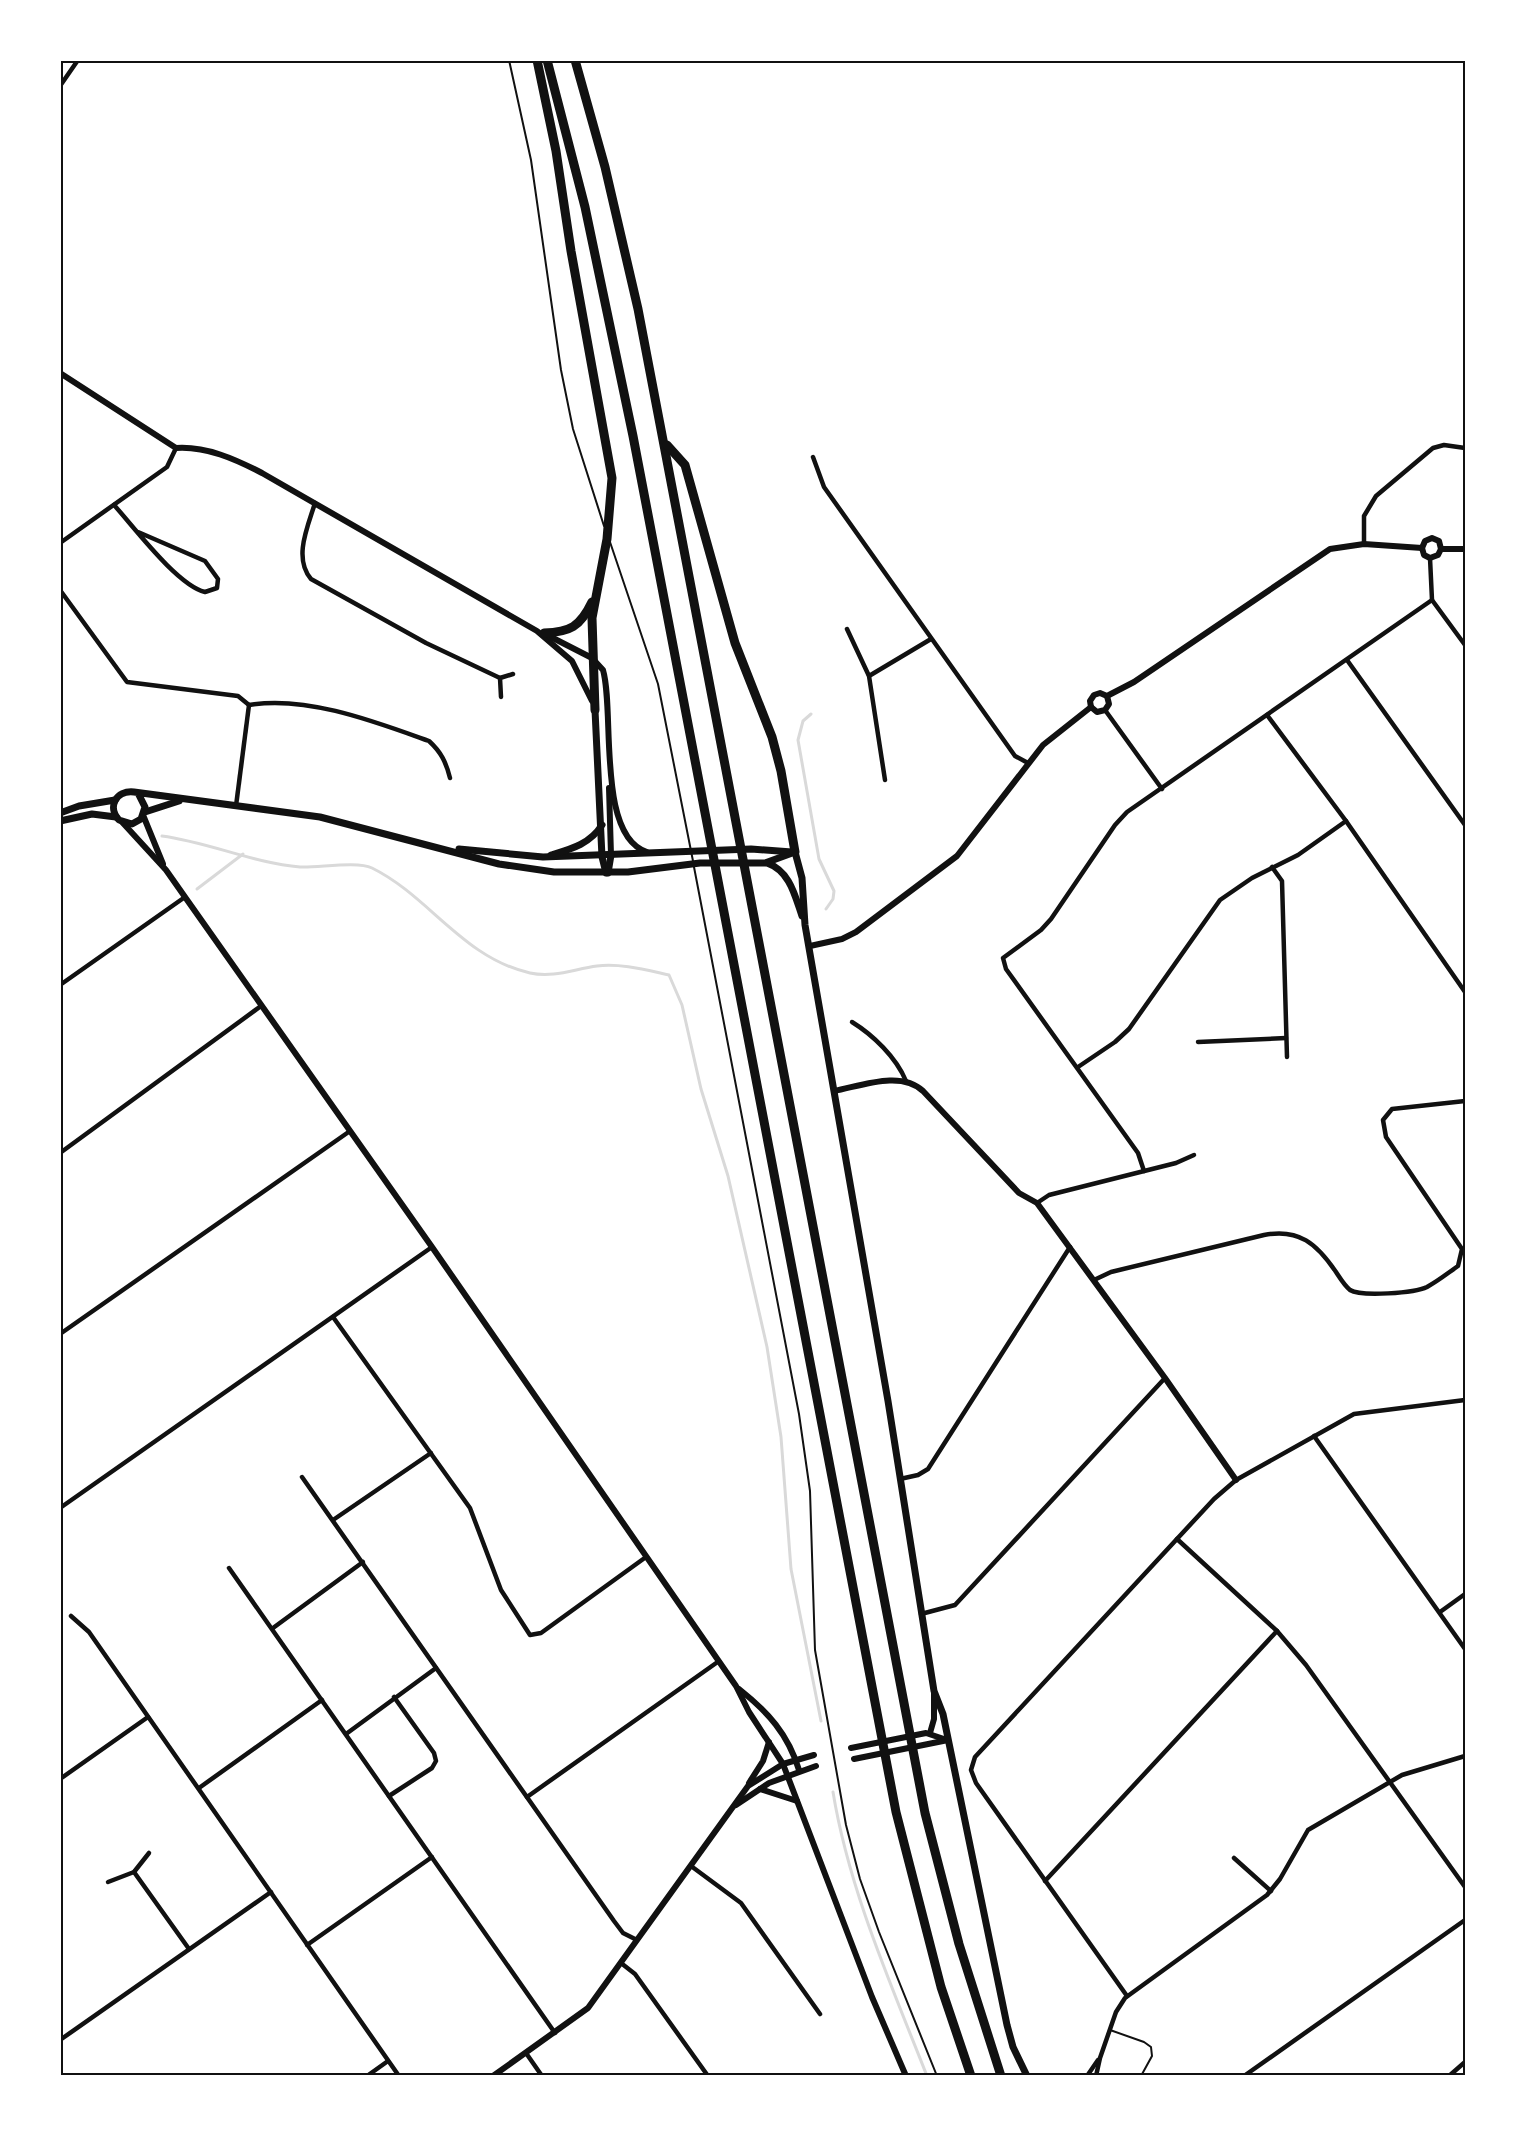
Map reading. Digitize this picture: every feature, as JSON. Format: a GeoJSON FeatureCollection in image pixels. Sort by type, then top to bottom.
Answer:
{"type":"FeatureCollection","features":[{"type":"Feature","properties":{"kind":"highway"},"geometry":{"type":"LineString","coordinates":[[537,60],[553,132],[571,251],[611,462],[612,496],[605,552],[595,595],[591,627],[595,710]]}},
{"type":"Feature","properties":{"kind":"highway"},"geometry":{"type":"LineString","coordinates":[[547,60],[600,273],[876,1721],[928,1938],[970,2076]]}},
{"type":"Feature","properties":{"kind":"highway"},"geometry":{"type":"LineString","coordinates":[[575,60],[621,232],[665,443],[914,1760],[950,1912],[1002,2076]]}},
{"type":"Feature","properties":{"kind":"highway"},"geometry":{"type":"LineString","coordinates":[[665,443],[685,465],[735,643],[772,737],[781,771],[795,852]]}},
{"type":"Feature","properties":{"kind":"highway"},"geometry":{"type":"LineString","coordinates":[[541,632],[564,632],[578,626],[595,595]]}},
{"type":"Feature","properties":{"kind":"main road"},"geometry":{"type":"LineString","coordinates":[[595,710],[602,855],[607,873]]}},
{"type":"Feature","properties":{"kind":"main road"},"geometry":{"type":"LineString","coordinates":[[60,813],[79,806],[115,800],[123,793],[236,806],[320,817],[531,870],[607,873],[700,863],[765,863],[795,852]]}},
{"type":"Feature","properties":{"kind":"main road"},"geometry":{"type":"LineString","coordinates":[[139,795],[144,803],[144,814]]}},
{"type":"Feature","properties":{"kind":"main road"},"geometry":{"type":"LineString","coordinates":[[115,800],[113,807],[119,820]]}},
{"type":"Feature","properties":{"kind":"main road"},"geometry":{"type":"LineString","coordinates":[[60,821],[81,815],[132,824],[144,814],[181,801]]}},
{"type":"Feature","properties":{"kind":"main road"},"geometry":{"type":"LineString","coordinates":[[543,857],[578,846],[594,836],[602,825]]}},
{"type":"Feature","properties":{"kind":"main road"},"geometry":{"type":"LineString","coordinates":[[436,846],[543,857],[751,849],[795,852]]}},
{"type":"Feature","properties":{"kind":"main road"},"geometry":{"type":"LineString","coordinates":[[795,852],[802,878],[805,925]]}},
{"type":"Feature","properties":{"kind":"main road"},"geometry":{"type":"LineString","coordinates":[[607,873],[611,855]]}},
{"type":"Feature","properties":{"kind":"main road"},"geometry":{"type":"LineString","coordinates":[[765,863],[778,868],[786,877],[805,925],[810,946],[934,1691],[941,1709],[1007,2025],[1013,2047],[1027,2076]]}},
{"type":"Feature","properties":{"kind":"street"},"geometry":{"type":"LineString","coordinates":[[60,86],[78,60]]}},
{"type":"Feature","properties":{"kind":"street"},"geometry":{"type":"LineString","coordinates":[[60,373],[176,448],[197,449],[239,461],[541,632],[592,658],[600,666],[605,677],[610,769],[611,855]]}},
{"type":"Feature","properties":{"kind":"street"},"geometry":{"type":"LineString","coordinates":[[1364,544],[1364,516],[1376,496],[1433,448],[1444,445],[1465,448]]}},
{"type":"Feature","properties":{"kind":"street"},"geometry":{"type":"LineString","coordinates":[[60,543],[168,467],[176,448]]}},
{"type":"Feature","properties":{"kind":"street"},"geometry":{"type":"LineString","coordinates":[[813,457],[824,487],[930,639],[1015,756],[1028,763]]}},
{"type":"Feature","properties":{"kind":"street"},"geometry":{"type":"LineString","coordinates":[[315,503],[302,559],[304,570],[311,579],[426,643],[500,678],[513,674]]}},
{"type":"Feature","properties":{"kind":"street"},"geometry":{"type":"LineString","coordinates":[[114,505],[155,553],[194,588],[207,592],[217,588],[218,579],[207,562],[138,532]]}},
{"type":"Feature","properties":{"kind":"street"},"geometry":{"type":"LineString","coordinates":[[1432,538],[1439,542],[1441,549],[1438,555],[1430,558],[1424,555],[1422,548],[1425,541],[1432,538]]}},
{"type":"Feature","properties":{"kind":"street"},"geometry":{"type":"LineString","coordinates":[[1107,696],[1134,682],[1330,549],[1364,544],[1422,548]]}},
{"type":"Feature","properties":{"kind":"street"},"geometry":{"type":"LineString","coordinates":[[1441,549],[1465,549]]}},
{"type":"Feature","properties":{"kind":"street"},"geometry":{"type":"LineString","coordinates":[[1430,558],[1432,600],[1465,645]]}},
{"type":"Feature","properties":{"kind":"street"},"geometry":{"type":"LineString","coordinates":[[60,590],[127,682],[142,686],[238,696],[249,705]]}},
{"type":"Feature","properties":{"kind":"street"},"geometry":{"type":"LineString","coordinates":[[1144,1171],[1138,1153],[1006,969],[1004,958],[1041,930],[1051,919],[1115,825],[1127,812],[1432,600]]}},
{"type":"Feature","properties":{"kind":"street"},"geometry":{"type":"LineString","coordinates":[[847,629],[869,676],[885,780]]}},
{"type":"Feature","properties":{"kind":"street"},"geometry":{"type":"LineString","coordinates":[[541,632],[576,666],[586,684],[595,710]]}},
{"type":"Feature","properties":{"kind":"street"},"geometry":{"type":"LineString","coordinates":[[869,676],[930,639]]}},
{"type":"Feature","properties":{"kind":"street"},"geometry":{"type":"LineString","coordinates":[[1347,660],[1465,825]]}},
{"type":"Feature","properties":{"kind":"street"},"geometry":{"type":"LineString","coordinates":[[500,678],[501,697]]}},
{"type":"Feature","properties":{"kind":"street"},"geometry":{"type":"LineString","coordinates":[[1100,693],[1107,696],[1109,704],[1105,710],[1097,712],[1091,707],[1090,700],[1094,695],[1100,693]]}},
{"type":"Feature","properties":{"kind":"street"},"geometry":{"type":"LineString","coordinates":[[249,705],[269,701],[363,718],[429,741],[438,749],[446,762],[450,778]]}},
{"type":"Feature","properties":{"kind":"street"},"geometry":{"type":"LineString","coordinates":[[236,806],[249,705]]}},
{"type":"Feature","properties":{"kind":"street"},"geometry":{"type":"LineString","coordinates":[[810,946],[850,935],[947,866],[967,845],[1028,763],[1058,731],[1091,707]]}},
{"type":"Feature","properties":{"kind":"street"},"geometry":{"type":"LineString","coordinates":[[1105,710],[1162,789]]}},
{"type":"Feature","properties":{"kind":"street"},"geometry":{"type":"LineString","coordinates":[[1267,715],[1346,822],[1465,992]]}},
{"type":"Feature","properties":{"kind":"street"},"geometry":{"type":"LineString","coordinates":[[610,769],[615,800],[630,840],[640,850],[653,853]]}},
{"type":"Feature","properties":{"kind":"street"},"geometry":{"type":"LineString","coordinates":[[144,814],[166,870]]}},
{"type":"Feature","properties":{"kind":"street"},"geometry":{"type":"LineString","coordinates":[[119,820],[166,870],[351,1131],[736,1686],[749,1712],[788,1775],[872,1997],[906,2076]]}},
{"type":"Feature","properties":{"kind":"street"},"geometry":{"type":"LineString","coordinates":[[1078,1067],[1115,1042],[1129,1029],[1220,900],[1272,867],[1298,855],[1346,822]]}},
{"type":"Feature","properties":{"kind":"street"},"geometry":{"type":"LineString","coordinates":[[1272,867],[1282,881],[1287,1056]]}},
{"type":"Feature","properties":{"kind":"street"},"geometry":{"type":"LineString","coordinates":[[60,985],[185,897]]}},
{"type":"Feature","properties":{"kind":"street"},"geometry":{"type":"LineString","coordinates":[[60,1153],[261,1006]]}},
{"type":"Feature","properties":{"kind":"street"},"geometry":{"type":"LineString","coordinates":[[852,1022],[869,1034],[900,1068],[906,1081]]}},
{"type":"Feature","properties":{"kind":"street"},"geometry":{"type":"LineString","coordinates":[[1198,1042],[1286,1038]]}},
{"type":"Feature","properties":{"kind":"street"},"geometry":{"type":"LineString","coordinates":[[834,1091],[887,1081],[906,1081],[923,1091],[1019,1193],[1037,1203],[1071,1247],[1236,1480]]}},
{"type":"Feature","properties":{"kind":"street"},"geometry":{"type":"LineString","coordinates":[[1094,1280],[1111,1272],[1264,1234],[1284,1232],[1300,1236],[1315,1245],[1345,1284],[1354,1292],[1368,1294],[1427,1288],[1458,1266],[1462,1249],[1386,1137],[1383,1120],[1392,1109],[1465,1101]]}},
{"type":"Feature","properties":{"kind":"street"},"geometry":{"type":"LineString","coordinates":[[60,1334],[351,1131]]}},
{"type":"Feature","properties":{"kind":"street"},"geometry":{"type":"LineString","coordinates":[[1037,1203],[1048,1195],[1176,1163],[1194,1155]]}},
{"type":"Feature","properties":{"kind":"street"},"geometry":{"type":"LineString","coordinates":[[60,1508],[432,1247]]}},
{"type":"Feature","properties":{"kind":"street"},"geometry":{"type":"LineString","coordinates":[[900,1479],[918,1475],[928,1469],[1071,1247]]}},
{"type":"Feature","properties":{"kind":"street"},"geometry":{"type":"LineString","coordinates":[[333,1317],[470,1508],[501,1590],[530,1635],[541,1633],[646,1557]]}},
{"type":"Feature","properties":{"kind":"street"},"geometry":{"type":"LineString","coordinates":[[921,1614],[955,1605],[1165,1378]]}},
{"type":"Feature","properties":{"kind":"street"},"geometry":{"type":"LineString","coordinates":[[1126,1996],[976,1783],[972,1773],[977,1755],[1177,1539],[1236,1480],[1354,1414],[1465,1400]]}},
{"type":"Feature","properties":{"kind":"street"},"geometry":{"type":"LineString","coordinates":[[1314,1436],[1465,1649]]}},
{"type":"Feature","properties":{"kind":"street"},"geometry":{"type":"LineString","coordinates":[[333,1520],[431,1453]]}},
{"type":"Feature","properties":{"kind":"street"},"geometry":{"type":"LineString","coordinates":[[302,1477],[621,1931],[637,1940]]}},
{"type":"Feature","properties":{"kind":"street"},"geometry":{"type":"LineString","coordinates":[[1177,1539],[1277,1631],[1306,1665],[1465,1887]]}},
{"type":"Feature","properties":{"kind":"street"},"geometry":{"type":"LineString","coordinates":[[273,1628],[363,1562]]}},
{"type":"Feature","properties":{"kind":"street"},"geometry":{"type":"LineString","coordinates":[[229,1568],[555,2033]]}},
{"type":"Feature","properties":{"kind":"street"},"geometry":{"type":"LineString","coordinates":[[1440,1612],[1465,1594]]}},
{"type":"Feature","properties":{"kind":"street"},"geometry":{"type":"LineString","coordinates":[[71,1616],[87,1630],[399,2076]]}},
{"type":"Feature","properties":{"kind":"street"},"geometry":{"type":"LineString","coordinates":[[1045,1881],[1277,1631]]}},
{"type":"Feature","properties":{"kind":"street"},"geometry":{"type":"LineString","coordinates":[[527,1797],[719,1661]]}},
{"type":"Feature","properties":{"kind":"street"},"geometry":{"type":"LineString","coordinates":[[346,1734],[436,1668]]}},
{"type":"Feature","properties":{"kind":"street"},"geometry":{"type":"LineString","coordinates":[[736,1686],[773,1718],[789,1742],[799,1770]]}},
{"type":"Feature","properties":{"kind":"street"},"geometry":{"type":"LineString","coordinates":[[930,1733],[933,1722],[934,1691]]}},
{"type":"Feature","properties":{"kind":"street"},"geometry":{"type":"LineString","coordinates":[[390,1796],[432,1768],[435,1761],[434,1753],[394,1697]]}},
{"type":"Feature","properties":{"kind":"street"},"geometry":{"type":"LineString","coordinates":[[199,1788],[322,1700]]}},
{"type":"Feature","properties":{"kind":"street"},"geometry":{"type":"LineString","coordinates":[[60,1779],[148,1717]]}},
{"type":"Feature","properties":{"kind":"street"},"geometry":{"type":"LineString","coordinates":[[851,1748],[930,1733],[947,1740]]}},
{"type":"Feature","properties":{"kind":"street"},"geometry":{"type":"LineString","coordinates":[[854,1759],[947,1740]]}},
{"type":"Feature","properties":{"kind":"street"},"geometry":{"type":"LineString","coordinates":[[493,2076],[588,2008],[746,1788],[763,1761],[769,1742]]}},
{"type":"Feature","properties":{"kind":"street"},"geometry":{"type":"LineString","coordinates":[[746,1788],[783,1764],[814,1755]]}},
{"type":"Feature","properties":{"kind":"street"},"geometry":{"type":"LineString","coordinates":[[1096,2076],[1100,2058],[1119,2006],[1126,1996],[1271,1891],[1308,1830],[1406,1773],[1465,1756]]}},
{"type":"Feature","properties":{"kind":"street"},"geometry":{"type":"LineString","coordinates":[[731,1809],[760,1789],[799,1770],[816,1766]]}},
{"type":"Feature","properties":{"kind":"street"},"geometry":{"type":"LineString","coordinates":[[760,1789],[797,1801]]}},
{"type":"Feature","properties":{"kind":"street"},"geometry":{"type":"LineString","coordinates":[[108,1882],[134,1872],[149,1853]]}},
{"type":"Feature","properties":{"kind":"street"},"geometry":{"type":"LineString","coordinates":[[308,1945],[432,1857]]}},
{"type":"Feature","properties":{"kind":"street"},"geometry":{"type":"LineString","coordinates":[[1234,1858],[1271,1891]]}},
{"type":"Feature","properties":{"kind":"street"},"geometry":{"type":"LineString","coordinates":[[691,1866],[741,1903],[820,2014]]}},
{"type":"Feature","properties":{"kind":"street"},"geometry":{"type":"LineString","coordinates":[[134,1872],[189,1949]]}},
{"type":"Feature","properties":{"kind":"street"},"geometry":{"type":"LineString","coordinates":[[60,2040],[271,1892]]}},
{"type":"Feature","properties":{"kind":"street"},"geometry":{"type":"LineString","coordinates":[[1244,2076],[1465,1920]]}},
{"type":"Feature","properties":{"kind":"street"},"geometry":{"type":"LineString","coordinates":[[621,1963],[635,1974],[708,2076]]}},
{"type":"Feature","properties":{"kind":"street"},"geometry":{"type":"LineString","coordinates":[[526,2053],[542,2076]]}},
{"type":"Feature","properties":{"kind":"street"},"geometry":{"type":"LineString","coordinates":[[1087,2076],[1100,2058]]}},
{"type":"Feature","properties":{"kind":"street"},"geometry":{"type":"LineString","coordinates":[[367,2076],[388,2061]]}},
{"type":"Feature","properties":{"kind":"street"},"geometry":{"type":"LineString","coordinates":[[1449,2076],[1465,2062]]}},
{"type":"Feature","properties":{"kind":"lane"},"geometry":{"type":"LineString","coordinates":[[509,60],[533,171],[561,370],[573,429],[589,486],[621,572],[658,684],[800,1414],[813,1532],[815,1650],[846,1825],[860,1879],[879,1932],[937,2076]]}},
{"type":"Feature","properties":{"kind":"lane"},"geometry":{"type":"LineString","coordinates":[[1110,2030],[1144,2042],[1152,2048],[1152,2056],[1141,2076]]}},
{"type":"Feature","properties":{"kind":"waterway"},"geometry":{"type":"LineString","coordinates":[[811,714],[803,721],[798,740],[819,859],[834,891],[833,899],[826,909]]}},
{"type":"Feature","properties":{"kind":"waterway"},"geometry":{"type":"LineString","coordinates":[[162,836],[282,865],[300,867],[357,865],[372,868],[411,894],[466,941],[485,954],[506,965],[530,973],[556,974],[615,965],[669,975],[682,1005],[701,1089],[728,1176],[767,1347],[781,1437],[791,1569],[821,1721]]}},
{"type":"Feature","properties":{"kind":"waterway"},"geometry":{"type":"LineString","coordinates":[[197,889],[243,854]]}},
{"type":"Feature","properties":{"kind":"waterway"},"geometry":{"type":"LineString","coordinates":[[833,1792],[840,1829],[860,1901],[927,2076]]}}]}
